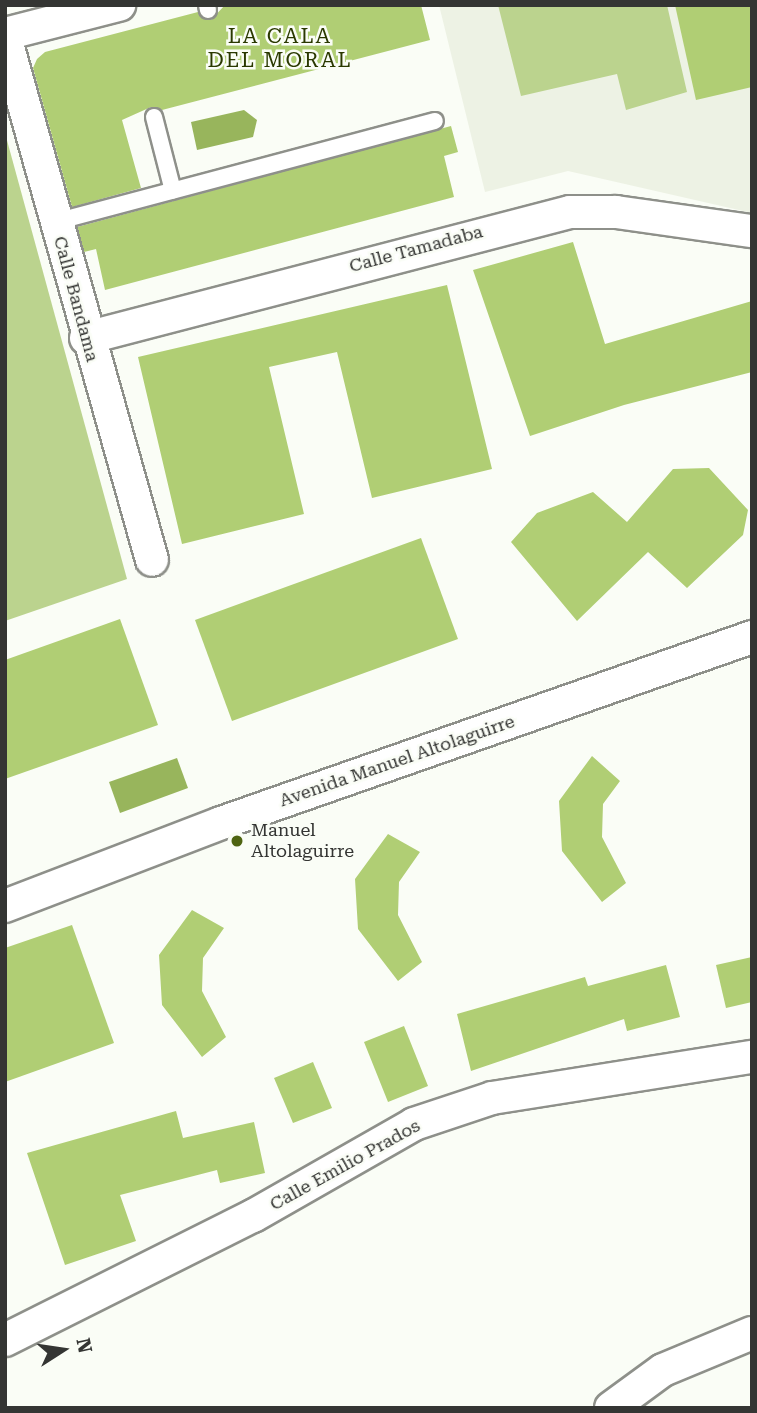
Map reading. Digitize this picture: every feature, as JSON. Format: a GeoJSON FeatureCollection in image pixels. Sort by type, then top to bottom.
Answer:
{"type":"FeatureCollection","features":[{"type":"Feature","properties":{"kind":"street"},"geometry":{"type":"LineString","coordinates":[[5,36],[119,5]]}},
{"type":"Feature","properties":{"kind":"street","name":"Calle Bandama"},"geometry":{"type":"LineString","coordinates":[[5,36],[86,338],[152,560]]}},
{"type":"Feature","properties":{"kind":"street","name":"Calle Tamadaba"},"geometry":{"type":"LineString","coordinates":[[86,338],[570,212],[616,212],[752,231]]}},
{"type":"Feature","properties":{"kind":"street","name":"Avenida Manuel Altolaguirre"},"geometry":{"type":"LineString","coordinates":[[5,906],[221,823],[752,637]]}},
{"type":"Feature","properties":{"kind":"street","name":"Calle Emilio Prados"},"geometry":{"type":"LineString","coordinates":[[5,1340],[253,1216],[414,1124],[492,1098],[752,1057]]}},
{"type":"Feature","properties":{"kind":"street"},"geometry":{"type":"LineString","coordinates":[[617,1406],[663,1370],[752,1333]]}},
{"type":"Feature","properties":{"kind":"lane"},"geometry":{"type":"LineString","coordinates":[[154,117],[173,191]]}},
{"type":"Feature","properties":{"kind":"lane"},"geometry":{"type":"LineString","coordinates":[[55,222],[435,121]]}},
{"type":"Feature","properties":{"kind":"shaded area"},"geometry":{"type":"Polygon","coordinates":[[[439,5],[752,5],[752,213],[568,171],[485,192],[439,5]]]}},
{"type":"Feature","properties":{"kind":"shaded area"},"geometry":{"type":"Polygon","coordinates":[[[498,5],[667,5],[687,92],[626,110],[617,74],[521,96],[498,5]]]}},
{"type":"Feature","properties":{"kind":"shaded area"},"geometry":{"type":"Polygon","coordinates":[[[244,110],[257,120],[253,137],[197,150],[191,122],[244,110]]]}},
{"type":"Feature","properties":{"kind":"shaded area"},"geometry":{"type":"Polygon","coordinates":[[[5,133],[127,579],[5,621],[5,133]]]}},
{"type":"Feature","properties":{"kind":"shaded area"},"geometry":{"type":"Polygon","coordinates":[[[177,758],[188,788],[120,813],[109,782],[177,758]]]}},
{"type":"Feature","properties":{"kind":"building"},"geometry":{"type":"Polygon","coordinates":[[[225,5],[421,5],[430,40],[162,110],[151,107],[122,120],[141,188],[72,207],[33,68],[37,59],[45,52],[198,12],[211,20],[225,5]]]}},
{"type":"Feature","properties":{"kind":"building"},"geometry":{"type":"Polygon","coordinates":[[[675,5],[752,5],[752,87],[696,100],[675,5]]]}},
{"type":"Feature","properties":{"kind":"building"},"geometry":{"type":"Polygon","coordinates":[[[451,126],[458,152],[444,156],[454,197],[105,290],[96,249],[84,252],[77,227],[451,126]]]}},
{"type":"Feature","properties":{"kind":"building"},"geometry":{"type":"Polygon","coordinates":[[[573,242],[605,344],[752,301],[752,372],[624,405],[530,436],[473,270],[573,242]]]}},
{"type":"Feature","properties":{"kind":"building"},"geometry":{"type":"Polygon","coordinates":[[[447,285],[492,469],[372,498],[337,352],[269,367],[304,514],[182,544],[138,357],[447,285]]]}},
{"type":"Feature","properties":{"kind":"building"},"geometry":{"type":"Polygon","coordinates":[[[709,468],[748,510],[743,535],[687,588],[648,552],[577,621],[511,542],[537,513],[593,492],[627,522],[673,469],[709,468]]]}},
{"type":"Feature","properties":{"kind":"building"},"geometry":{"type":"Polygon","coordinates":[[[421,538],[458,639],[232,721],[195,620],[421,538]]]}},
{"type":"Feature","properties":{"kind":"building"},"geometry":{"type":"Polygon","coordinates":[[[120,619],[158,725],[5,779],[5,660],[120,619]]]}},
{"type":"Feature","properties":{"kind":"building"},"geometry":{"type":"Polygon","coordinates":[[[592,756],[620,781],[603,804],[602,837],[626,883],[602,902],[562,851],[559,801],[592,756]]]}},
{"type":"Feature","properties":{"kind":"building"},"geometry":{"type":"Polygon","coordinates":[[[388,834],[420,852],[399,882],[398,915],[422,962],[398,981],[358,929],[355,879],[388,834]]]}},
{"type":"Feature","properties":{"kind":"building"},"geometry":{"type":"Polygon","coordinates":[[[192,910],[224,928],[203,958],[202,991],[226,1037],[202,1057],[162,1005],[159,955],[192,910]]]}},
{"type":"Feature","properties":{"kind":"building"},"geometry":{"type":"Polygon","coordinates":[[[72,925],[114,1043],[5,1082],[5,948],[72,925]]]}},
{"type":"Feature","properties":{"kind":"building"},"geometry":{"type":"Polygon","coordinates":[[[752,957],[752,1002],[726,1008],[716,965],[752,957]]]}},
{"type":"Feature","properties":{"kind":"building"},"geometry":{"type":"Polygon","coordinates":[[[666,965],[680,1017],[627,1031],[624,1019],[471,1071],[457,1014],[585,977],[588,986],[666,965]]]}},
{"type":"Feature","properties":{"kind":"building"},"geometry":{"type":"Polygon","coordinates":[[[404,1026],[428,1086],[388,1102],[364,1042],[404,1026]]]}},
{"type":"Feature","properties":{"kind":"building"},"geometry":{"type":"Polygon","coordinates":[[[313,1062],[332,1108],[293,1123],[274,1078],[313,1062]]]}},
{"type":"Feature","properties":{"kind":"building"},"geometry":{"type":"Polygon","coordinates":[[[176,1111],[183,1138],[254,1122],[265,1173],[220,1183],[217,1170],[120,1195],[136,1241],[65,1265],[27,1153],[176,1111]]]}},
{"type":"Feature","properties":{"kind":"place","name":"Manuel Altolaguirre"},"geometry":{"type":"Point","coordinates":[237,841]}},
{"type":"Feature","properties":{"kind":"district","name":"LA CALA DEL MORAL"},"geometry":{"type":"Point","coordinates":[280,48]}}]}
